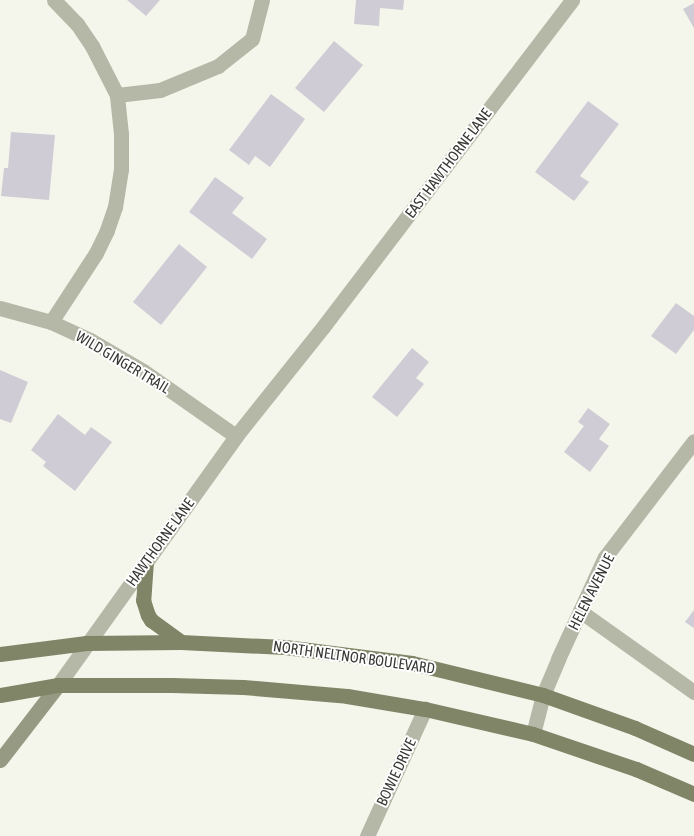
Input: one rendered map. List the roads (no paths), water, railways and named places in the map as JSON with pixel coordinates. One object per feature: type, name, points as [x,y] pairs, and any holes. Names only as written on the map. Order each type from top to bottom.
[{"type":"main road","points":[[146,562],[143,600],[150,620],[181,642]]},
{"type":"main road","name":"NORTH NELTNOR BOULEVARD","points":[[0,654],[86,643],[181,642],[318,650],[412,663],[544,695],[636,728],[694,754]]},
{"type":"main road","points":[[0,695],[58,686],[243,686],[337,694],[425,709],[533,734],[636,769],[694,794]]},
{"type":"street","points":[[51,322],[96,254],[114,207],[121,170],[121,134],[116,95],[92,46],[77,24],[54,0]]},
{"type":"street","points":[[116,95],[160,90],[218,66],[252,39],[262,0]]},
{"type":"street","name":"EAST HAWTHORNE LANE","points":[[323,327],[572,0]]},
{"type":"street","name":"WILD GINGER TRAIL","points":[[0,308],[51,322],[90,340],[143,371],[236,436]]},
{"type":"street","name":"HAWTHORNE LANE","points":[[0,760],[58,686],[86,643],[236,436],[323,327]]},
{"type":"street","name":"HELEN AVENUE","points":[[533,734],[544,695],[605,557],[694,440]]},
{"type":"street","points":[[580,611],[694,692]]},
{"type":"street","name":"BOWIE DRIVE","points":[[367,836],[425,709]]}]
